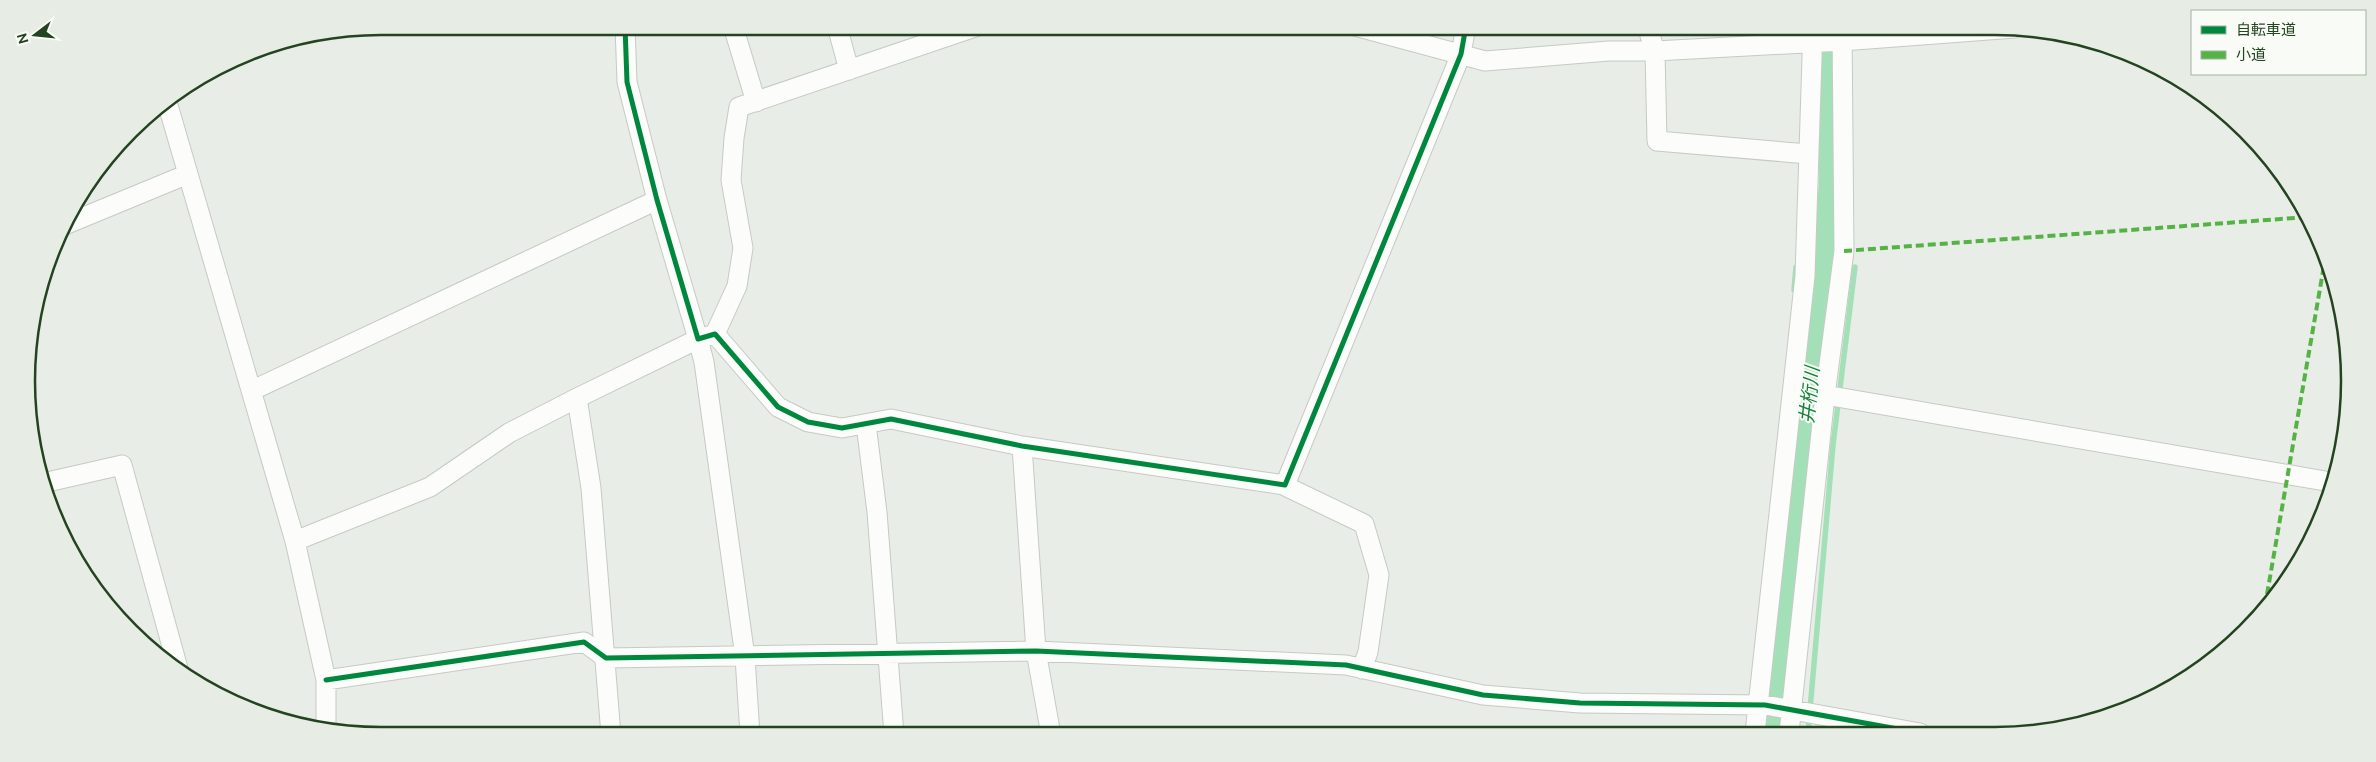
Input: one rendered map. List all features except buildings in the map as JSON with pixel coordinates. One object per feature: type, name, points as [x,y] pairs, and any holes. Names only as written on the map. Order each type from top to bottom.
[{"type":"street","points":[[625,35],[627,82],[657,200],[707,337],[778,407],[808,422],[842,428],[891,420],[1022,446],[1286,485],[1461,54],[1464,35]]},
{"type":"street","points":[[736,35],[756,102]]},
{"type":"street","points":[[839,35],[848,70]]},
{"type":"street","points":[[750,727],[746,657],[704,362],[707,337],[737,286],[743,248],[731,180],[734,138],[739,107],[951,35]]},
{"type":"street","points":[[1389,35],[1485,61],[1610,51],[1655,51],[1803,35]]},
{"type":"street","points":[[1650,35],[1655,51],[1657,141],[1808,154]]},
{"type":"street","points":[[1756,727],[1762,705],[1804,276],[1812,35]]},
{"type":"street","points":[[1790,727],[1825,394],[1844,250],[1842,35]]},
{"type":"street","points":[[169,107],[253,390],[295,541],[326,680],[326,722]]},
{"type":"street","points":[[75,221],[188,174]]},
{"type":"street","points":[[253,390],[657,200]]},
{"type":"street","points":[[295,541],[430,486],[509,433],[577,398],[707,337]]},
{"type":"street","points":[[1825,394],[2326,481]]},
{"type":"street","points":[[577,398],[591,488],[610,727]]},
{"type":"street","points":[[866,424],[877,512],[893,727]]},
{"type":"street","points":[[1022,446],[1036,651],[1050,727]]},
{"type":"street","points":[[50,481],[122,465],[176,660]]},
{"type":"street","points":[[1280,484],[1364,524],[1378,575],[1368,652],[1362,668]]},
{"type":"street","points":[[326,680],[584,642],[606,658],[1036,651],[1346,665],[1483,695],[1580,703],[1762,705],[1885,727]]},
{"type":"water","name":"井桁川","points":[[1821,35],[1836,35],[1839,252],[1785,727],[1766,727],[1798,390],[1812,303],[1819,177],[1818,90]]},
{"type":"waterway","points":[[1794,290],[1796,267]]},
{"type":"waterway","points":[[1809,727],[1833,445],[1855,267]]},
{"type":"marked path","points":[[1844,251],[2300,218]]},
{"type":"marked path","points":[[2267,596],[2323,270]]},
{"type":"cycle path","points":[[625,35],[627,82],[657,200],[698,339],[715,334],[778,407],[808,422],[842,428],[891,419],[1022,446],[1285,485],[1461,54],[1464,35]]},
{"type":"cycle path","points":[[326,680],[584,642],[606,658],[1036,651],[1346,665],[1483,695],[1580,703],[1765,705],[1887,727]]}]
